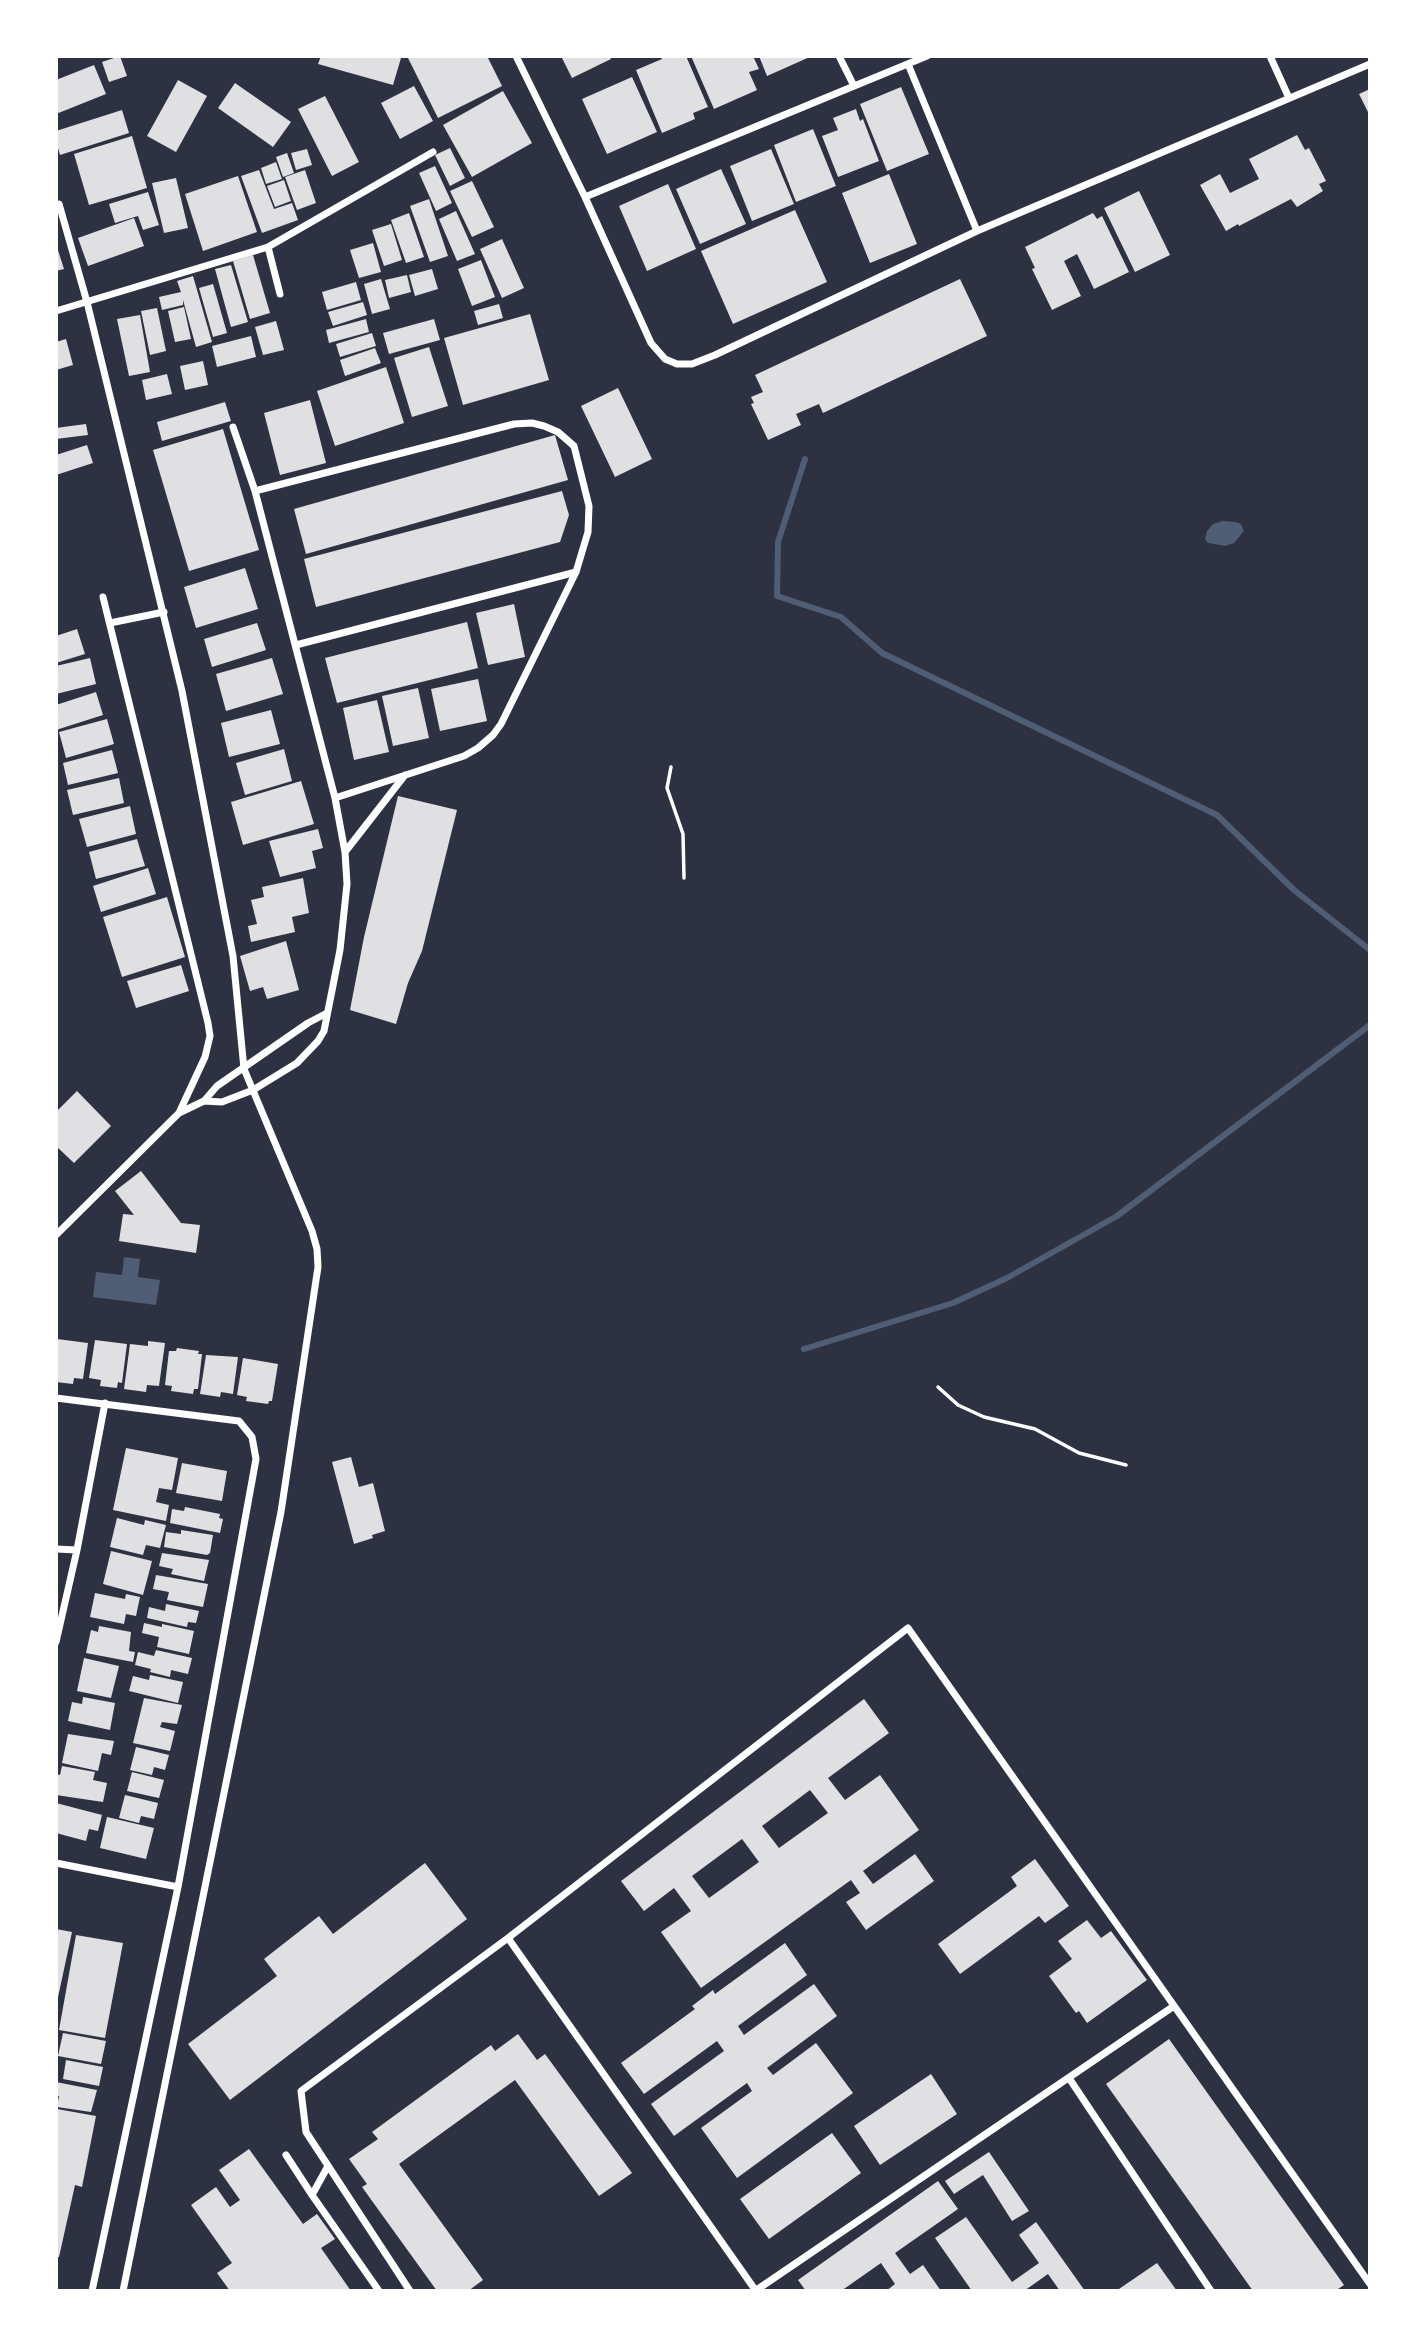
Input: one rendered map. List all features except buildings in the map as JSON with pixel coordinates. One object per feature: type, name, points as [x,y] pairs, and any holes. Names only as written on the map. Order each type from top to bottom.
[{"type":"street","points":[[516,56],[651,342],[665,359],[677,364],[692,364],[715,355],[977,231],[1370,64]]},
{"type":"street","points":[[839,56],[854,86]]},
{"type":"street","points":[[584,197],[927,56]]},
{"type":"street","points":[[1270,56],[1289,98]]},
{"type":"street","points":[[908,64],[977,231]]},
{"type":"street","points":[[56,311],[268,247],[433,152]]},
{"type":"street","points":[[59,204],[87,302],[182,691],[233,956],[244,1069],[312,1231],[318,1267],[281,1512],[122,2291]]},
{"type":"street","points":[[268,247],[280,294]]},
{"type":"street","points":[[255,491],[514,424],[532,423],[558,432],[574,446],[589,506],[587,532],[576,572],[493,735],[464,756],[335,798]]},
{"type":"street","points":[[204,1101],[222,1102],[253,1090],[297,1063],[310,1051],[324,1031],[340,950],[347,884],[345,852],[335,798],[255,491],[233,427]]},
{"type":"street","points":[[296,645],[576,572]]},
{"type":"street","points":[[103,597],[208,1023],[209,1036],[205,1057],[179,1113]]},
{"type":"street","points":[[110,623],[164,612]]},
{"type":"street","points":[[345,852],[405,775]]},
{"type":"street","points":[[56,1235],[179,1113],[204,1101],[217,1086],[308,1023],[327,1013]]},
{"type":"street","points":[[56,1398],[239,1421],[252,1437],[256,1459],[178,1887],[92,2291]]},
{"type":"street","points":[[56,1642],[105,1404]]},
{"type":"street","points":[[56,1549],[77,1550]]},
{"type":"street","points":[[410,2291],[306,2132],[301,2091],[508,1938],[908,1628],[1370,2284]]},
{"type":"street","points":[[56,1863],[178,1887]]},
{"type":"street","points":[[508,1938],[755,2291],[1174,2006]]},
{"type":"street","points":[[1069,2078],[1210,2291]]},
{"type":"street","points":[[286,2155],[379,2291]]},
{"type":"street","points":[[312,2195],[328,2166]]},
{"type":"path","points":[[671,767],[667,788],[684,834],[684,878]]},
{"type":"path","points":[[938,1387],[958,1405],[984,1417],[1035,1429],[1079,1453],[1126,1465]]},
{"type":"water","points":[[1223,521],[1241,524],[1244,531],[1234,543],[1225,546],[1208,543],[1205,539],[1207,531],[1213,524]]},
{"type":"water","points":[[124,1257],[140,1259],[138,1277],[160,1280],[156,1305],[93,1297],[96,1272],[122,1275]]},
{"type":"waterway","points":[[805,459],[778,542],[777,596],[841,617],[882,653],[1217,815],[1294,890],[1370,950]]},
{"type":"waterway","points":[[804,1349],[953,1303],[1007,1278],[1117,1216],[1370,1025]]}]
